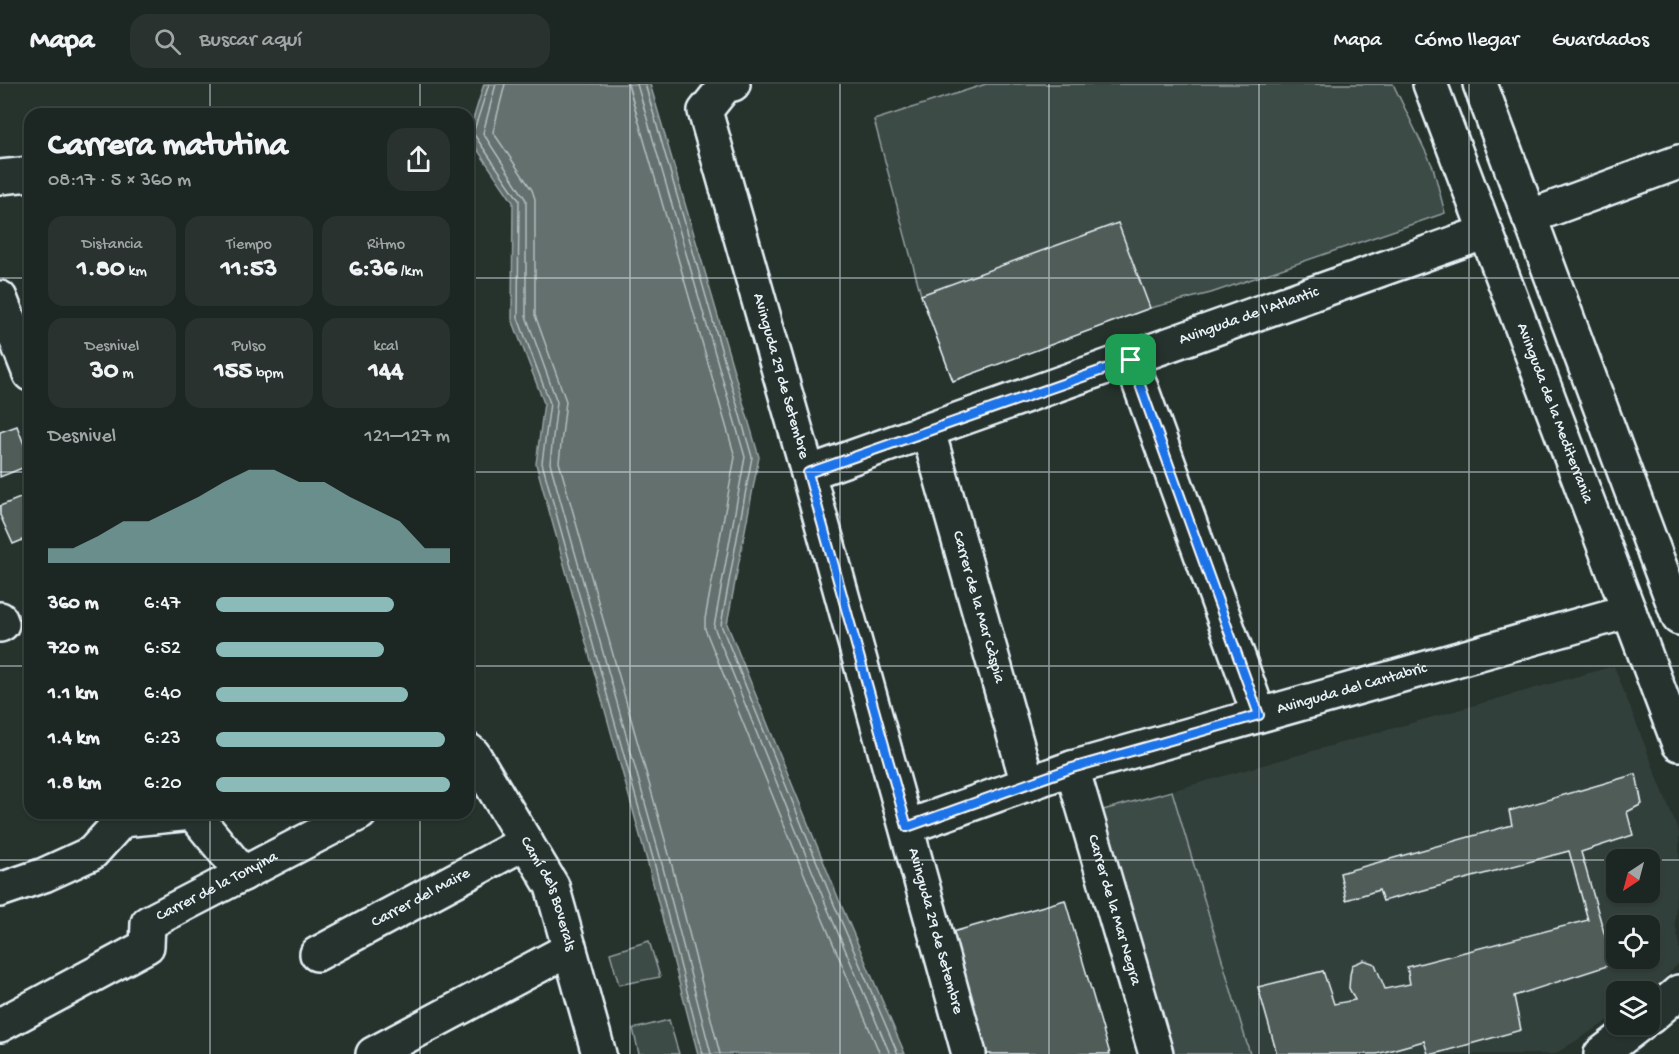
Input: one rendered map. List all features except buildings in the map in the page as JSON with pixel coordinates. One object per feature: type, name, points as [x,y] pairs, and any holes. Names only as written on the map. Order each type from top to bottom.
[{"type":"street","name":"Avinguda de la Mediterrania","points":[[1430,84],[1679,744]]},
{"type":"street","points":[[1480,84],[1676,603]]},
{"type":"street","name":"Avinguda 29 de Setembre","points":[[729,85],[705,111],[969,1054]]},
{"type":"street","points":[[1529,217],[1679,162]]},
{"type":"street","points":[[0,177],[24,175]]},
{"type":"street","name":"Avinguda de l'Atlantic","points":[[808,473],[1486,232]]},
{"type":"street","points":[[0,298],[24,359]]},
{"type":"street","points":[[1131,360],[1259,715]]},
{"type":"street","name":"Carrer de la Mar Càspia","points":[[928,431],[1028,784]]},
{"type":"street","name":"Avinguda del Cantabric","points":[[907,827],[1072,768],[1629,611]]},
{"type":"street","points":[[0,619],[2,624],[0,625]]},
{"type":"street","name":"Camí dels Boverals","points":[[474,760],[552,886],[599,1054]]},
{"type":"street","name":"Carrer de la Mar Negra","points":[[1072,768],[1156,1054]]},
{"type":"street","points":[[0,890],[44,875],[92,853],[122,820],[132,819]]},
{"type":"street","points":[[197,819],[243,874]]},
{"type":"street","name":"Carrer de la Tonyina","points":[[0,1025],[147,946],[148,923],[348,819]]},
{"type":"street","name":"Carrer del Maire","points":[[317,954],[526,842]]},
{"type":"street","points":[[373,1054],[570,949]]},
{"type":"street","points":[[1660,1009],[1679,993]]},
{"type":"street","points":[[1602,1054],[1626,1035]]},
{"type":"shaded area","points":[[986,84],[1393,84],[1433,167],[1445,213],[1211,293],[1150,308],[953,381],[921,295],[874,120]]},
{"type":"shaded area","points":[[1614,666],[1679,833],[1679,883],[1676,892],[1675,924],[1679,940],[1679,963],[1660,983],[1606,981],[1606,1022],[1555,1054],[1172,1054],[1103,810]]},
{"type":"shaded area","points":[[1172,791],[1250,1054],[1172,1054],[1103,810]]},
{"type":"shaded area","points":[[649,941],[660,977],[619,985],[610,953]]},
{"type":"shaded area","points":[[669,1020],[679,1054],[639,1054],[633,1029]]},
{"type":"water","points":[[484,84],[650,84],[759,457],[727,624],[839,900],[905,1054],[698,1054],[648,864],[536,464],[544,403],[512,319],[513,202],[474,145],[474,116]]},
{"type":"route","points":[[1131,360],[1259,715],[1072,768],[907,827],[808,473],[1131,360]]}]
